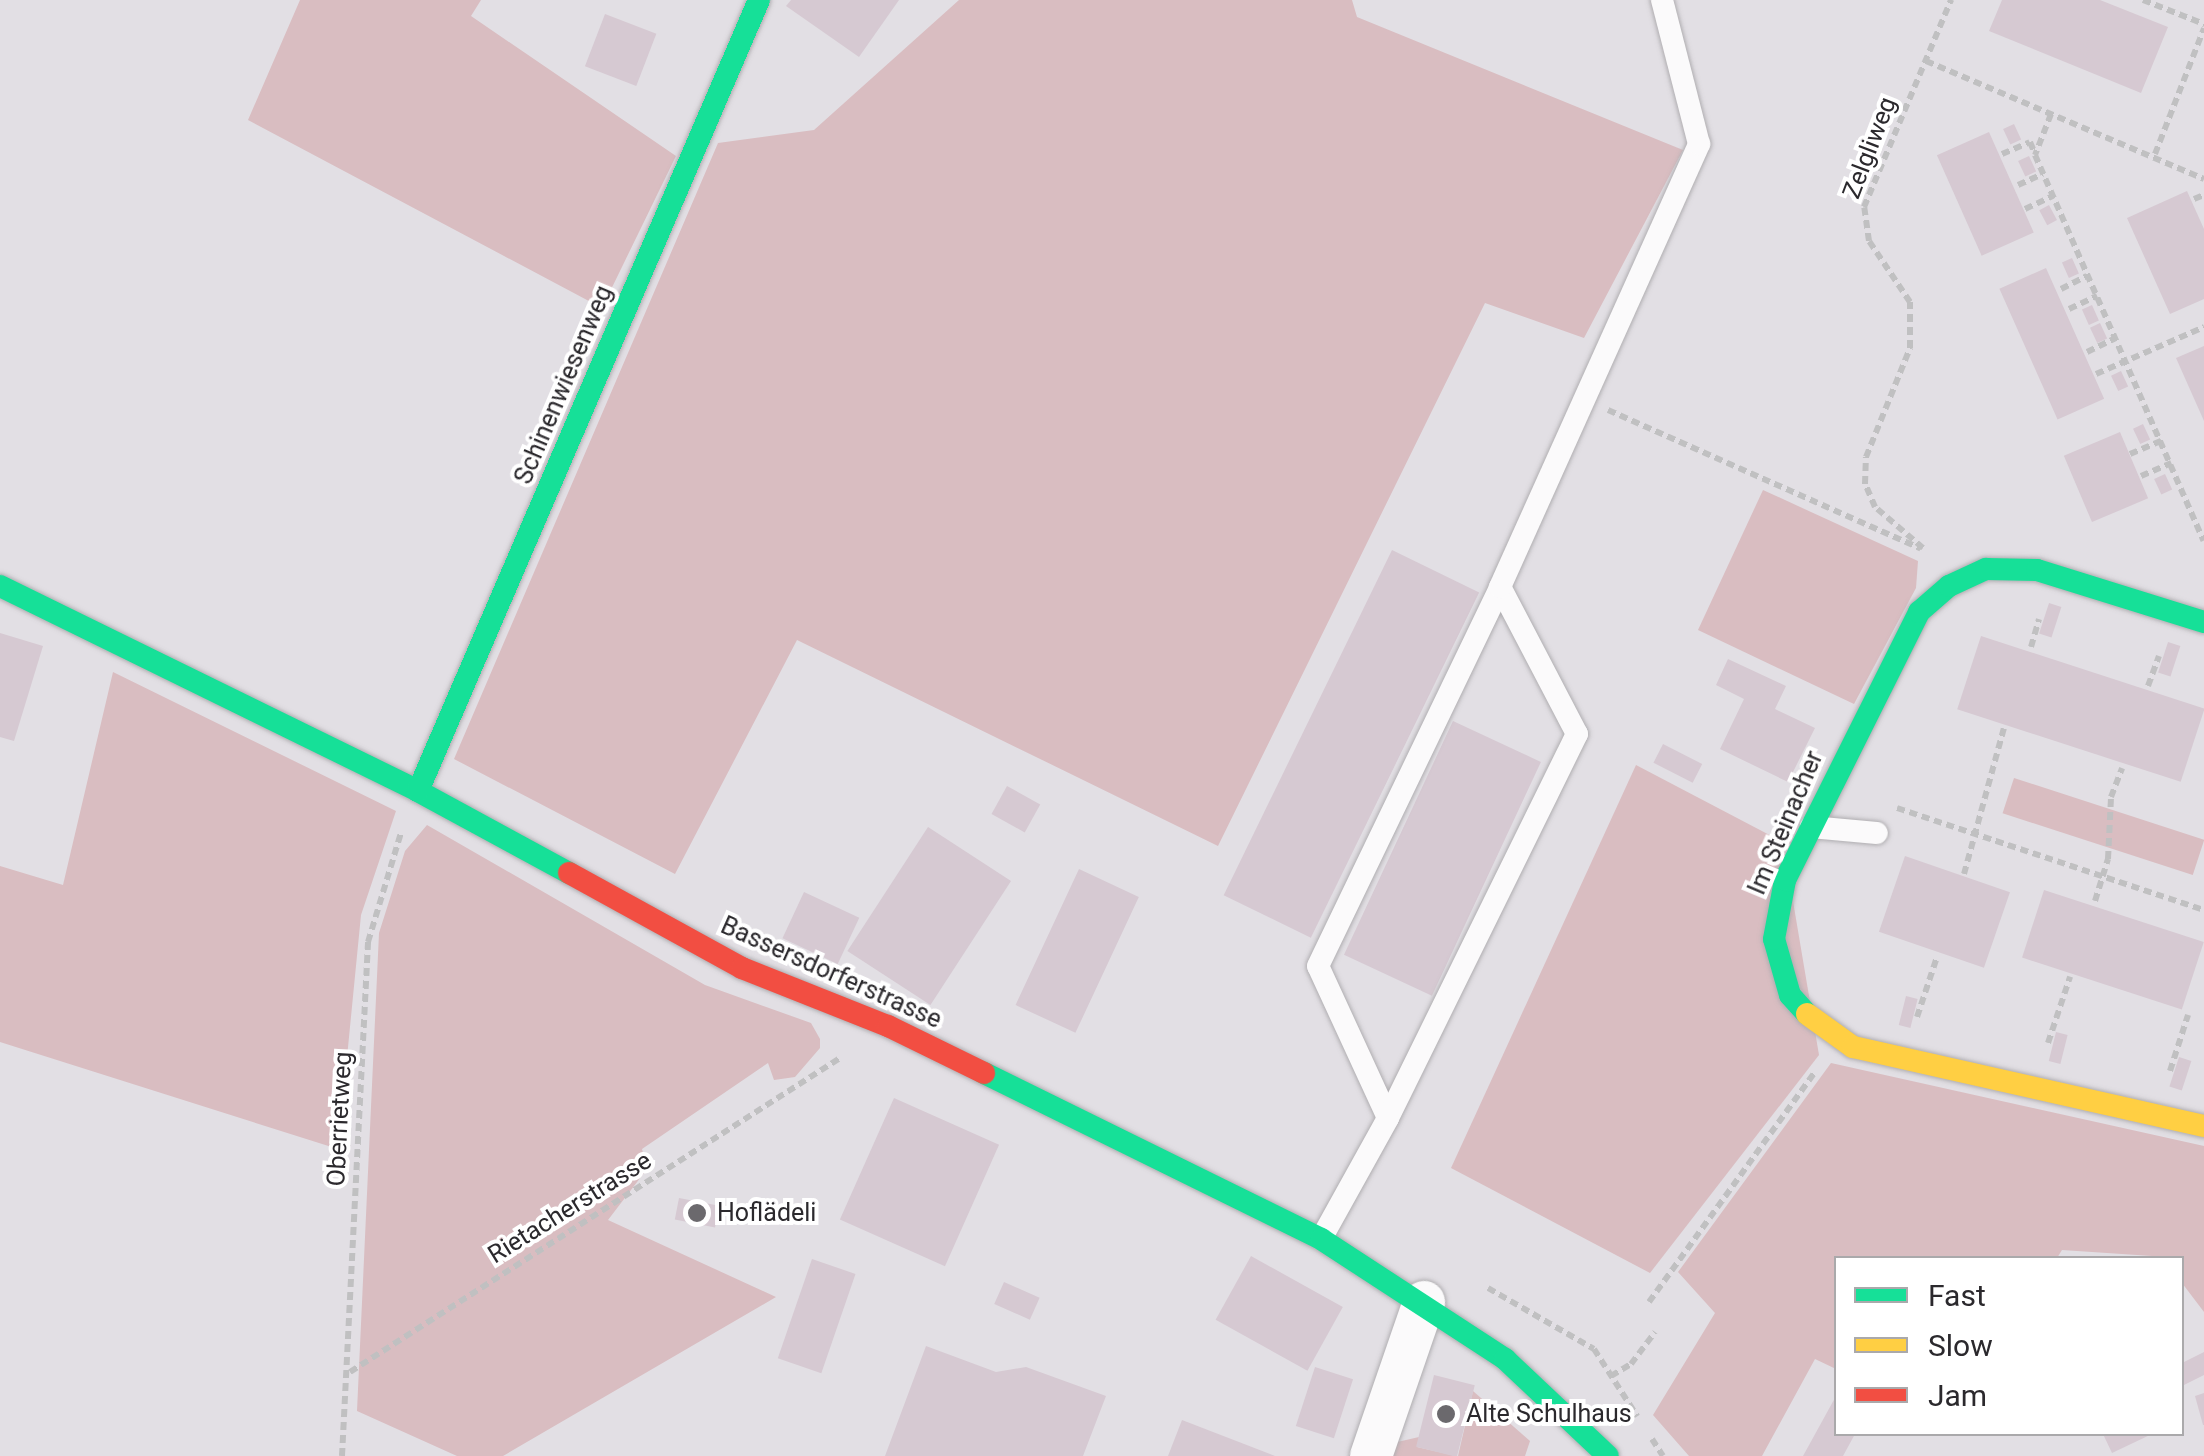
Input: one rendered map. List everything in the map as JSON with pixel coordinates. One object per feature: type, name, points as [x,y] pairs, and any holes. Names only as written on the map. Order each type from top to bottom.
[{"type":"street","name":"Schinenwiesenweg","points":[[418,791],[759,0]]},
{"type":"street","name":"Im Steinacher","points":[[1838,1040],[1790,994],[1774,940],[1782,890],[1908,627],[1932,598],[1968,575],[2004,567],[2037,570],[2204,622]]},
{"type":"street","name":"Bassersdorferstrasse","points":[[0,586],[418,791],[742,968],[888,1026],[1321,1238],[1506,1359],[1608,1456]]},
{"type":"street","points":[[1838,1040],[2204,1126]]},
{"type":"street","points":[[1371,1456],[1424,1302]]},
{"type":"lane","points":[[1388,1118],[1318,966],[1500,586],[1699,144],[1662,0]]},
{"type":"lane","points":[[1321,1238],[1388,1118],[1577,734],[1500,586]]},
{"type":"lane","points":[[1810,827],[1877,833]]},
{"type":"path","name":"Zelgliweg","points":[[1897,524],[1875,506],[1864,484],[1866,457],[1910,348],[1910,302],[1869,240],[1864,207],[1951,0]]},
{"type":"path","points":[[2143,0],[2204,26],[2155,154]]},
{"type":"path","points":[[1926,61],[2155,154],[2204,179]]},
{"type":"path","points":[[2035,155],[2051,114]]},
{"type":"path","points":[[2002,154],[2030,142],[2204,541]]},
{"type":"path","points":[[2018,184],[2043,174]]},
{"type":"path","points":[[2194,199],[2204,195]]},
{"type":"path","points":[[2024,209],[2053,196]]},
{"type":"path","points":[[2060,288],[2088,276]]},
{"type":"path","points":[[2069,310],[2097,296]]},
{"type":"path","points":[[2096,374],[2204,327]]},
{"type":"path","points":[[2087,352],[2116,338]]},
{"type":"path","points":[[1584,399],[1902,546],[1924,549]]},
{"type":"path","points":[[2130,454],[2161,441]]},
{"type":"path","points":[[2141,476],[2170,463]]},
{"type":"path","points":[[1964,874],[2004,728]]},
{"type":"path","points":[[2094,901],[2122,768]]},
{"type":"path","name":"Oberrietweg","points":[[342,1456],[368,942],[388,865],[418,791]]},
{"type":"path","points":[[1887,805],[2204,910]]},
{"type":"path","points":[[1914,1025],[1937,957]]},
{"type":"path","points":[[2044,1057],[2070,976]]},
{"type":"path","points":[[2167,1080],[2188,1016]]},
{"type":"path","points":[[1649,1302],[1838,1040]]},
{"type":"path","name":"Rietacherstrasse","points":[[348,1372],[812,1077]]},
{"type":"path","points":[[1611,1376],[1632,1364],[1655,1332]]},
{"type":"path","points":[[1572,1333],[1594,1349],[1663,1456]]},
{"type":"shaded area","points":[[300,0],[481,0],[471,16],[676,156],[602,308],[248,120]]},
{"type":"shaded area","points":[[959,0],[1352,0],[1357,17],[1683,150],[1584,338],[1485,303],[1218,846],[797,640],[675,874],[454,759],[718,143],[814,130]]},
{"type":"shaded area","points":[[1763,490],[1918,561],[1916,588],[1854,704],[1698,630]]},
{"type":"shaded area","points":[[113,672],[396,811],[361,915],[338,1149],[0,1042],[0,866],[63,885]]},
{"type":"shaded area","points":[[1636,765],[1783,842],[1819,1055],[1650,1273],[1451,1168]]},
{"type":"shaded area","points":[[2014,778],[2204,840],[2193,875],[2003,813]]},
{"type":"shaded area","points":[[427,825],[705,985],[811,1023],[820,1039],[820,1048],[795,1077],[774,1080],[768,1063],[642,1149],[647,1169],[608,1220],[776,1297],[503,1456],[457,1456],[357,1411],[379,933],[405,851]]},
{"type":"shaded area","points":[[1831,1063],[2204,1146],[2204,1312],[2184,1286],[2184,1256],[2062,1250],[2058,1256],[1834,1256],[1834,1368],[1815,1359],[1762,1456],[1689,1456],[1653,1415],[1715,1313],[1678,1272]]},
{"type":"shaded area","points":[[1473,1391],[1530,1441],[1525,1456],[1458,1456]]},
{"type":"shaded area","points":[[1419,1437],[1417,1447],[1456,1456],[1388,1456],[1393,1443]]},
{"type":"building","points":[[791,0],[899,0],[859,57],[786,6]]},
{"type":"building","points":[[2002,0],[2100,0],[2168,27],[2141,93],[1989,31]]},
{"type":"building","points":[[605,14],[656,34],[636,86],[585,66]]},
{"type":"building","points":[[2014,124],[2021,139],[2010,144],[2003,129]]},
{"type":"building","points":[[1989,132],[2034,232],[1982,256],[1937,155]]},
{"type":"building","points":[[2029,156],[2036,171],[2025,176],[2018,161]]},
{"type":"building","points":[[2187,191],[2204,229],[2204,299],[2170,314],[2127,218]]},
{"type":"building","points":[[2049,205],[2057,220],[2047,225],[2039,210]]},
{"type":"building","points":[[2072,258],[2079,274],[2069,278],[2062,262]]},
{"type":"building","points":[[2046,268],[2104,399],[2058,419],[1999,289]]},
{"type":"building","points":[[2092,305],[2099,321],[2089,325],[2082,309]]},
{"type":"building","points":[[2100,323],[2107,338],[2097,343],[2090,328]]},
{"type":"building","points":[[2204,346],[2204,421],[2176,358]]},
{"type":"building","points":[[2121,371],[2128,386],[2118,391],[2111,376]]},
{"type":"building","points":[[2143,424],[2150,439],[2140,444],[2133,429]]},
{"type":"building","points":[[2120,432],[2148,498],[2092,522],[2064,456]]},
{"type":"building","points":[[2165,474],[2172,489],[2161,494],[2154,479]]},
{"type":"building","points":[[1392,550],[1479,593],[1311,938],[1224,895]]},
{"type":"building","points":[[2049,603],[2061,607],[2051,637],[2039,633]]},
{"type":"building","points":[[0,633],[43,646],[14,741],[0,737]]},
{"type":"building","points":[[1981,636],[2204,708],[2181,782],[1957,709]]},
{"type":"building","points":[[2168,642],[2180,646],[2170,676],[2158,672]]},
{"type":"building","points":[[1728,659],[1786,686],[1775,709],[1815,728],[1788,782],[1720,749],[1744,699],[1716,685]]},
{"type":"building","points":[[1453,721],[1541,762],[1432,996],[1344,955]]},
{"type":"building","points":[[1663,744],[1702,764],[1693,783],[1653,763]]},
{"type":"building","points":[[1007,786],[1040,804],[1025,832],[991,814]]},
{"type":"building","points":[[928,827],[1011,881],[930,1005],[847,951]]},
{"type":"building","points":[[1905,856],[2010,892],[1984,968],[1879,932]]},
{"type":"building","points":[[1079,869],[1139,897],[1075,1033],[1016,1005]]},
{"type":"building","points":[[2044,890],[2204,942],[2182,1009],[2022,958]]},
{"type":"building","points":[[804,892],[859,918],[838,964],[782,938]]},
{"type":"building","points":[[1906,996],[1918,999],[1910,1028],[1899,1025]]},
{"type":"building","points":[[2056,1032],[2068,1035],[2060,1064],[2049,1061]]},
{"type":"building","points":[[2179,1057],[2191,1061],[2182,1090],[2169,1086]]},
{"type":"building","points":[[894,1098],[999,1145],[945,1266],[840,1220]]},
{"type":"building","name":"Hoflädeli","points":[[679,1198],[719,1206],[715,1227],[675,1220]]},
{"type":"building","points":[[1251,1256],[1343,1307],[1307,1371],[1216,1320]]},
{"type":"building","points":[[812,1259],[855,1274],[821,1373],[778,1358]]},
{"type":"building","points":[[1004,1282],[1040,1298],[1030,1320],[994,1304]]},
{"type":"building","points":[[926,1346],[996,1372],[1026,1367],[1106,1396],[1083,1456],[885,1456]]},
{"type":"building","points":[[2204,1352],[2204,1375],[2184,1385],[2184,1362]]},
{"type":"building","points":[[1315,1367],[1353,1379],[1334,1438],[1296,1426]]},
{"type":"building","name":"Alte Schulhaus","points":[[1434,1375],[1475,1385],[1457,1456],[1416,1447]]},
{"type":"building","points":[[2204,1393],[2204,1425],[2203,1425],[2195,1396]]},
{"type":"building","points":[[1834,1400],[1834,1436],[1854,1436],[1843,1456],[1803,1456]]},
{"type":"building","points":[[1182,1420],[1275,1456],[1168,1456]]},
{"type":"building","points":[[2104,1436],[2148,1436],[2112,1453]]},
{"type":"traffic: fast","points":[[418,791],[759,0]]},
{"type":"traffic: fast","points":[[1807,1014],[1790,995],[1774,939],[1785,880],[1919,612],[1949,586],[1986,569],[2037,570],[2204,622]]},
{"type":"traffic: fast","points":[[0,586],[418,791],[569,873]]},
{"type":"traffic: fast","points":[[984,1073],[1321,1239],[1505,1359],[1608,1456]]},
{"type":"traffic: slow","points":[[1807,1014],[1853,1047],[2204,1126]]},
{"type":"traffic: jam","points":[[569,873],[742,968],[888,1026],[984,1073]]},
{"type":"place","name":"Hoflädeli","points":[[697,1213]]},
{"type":"place","name":"Alte Schulhaus","points":[[1446,1414]]}]
